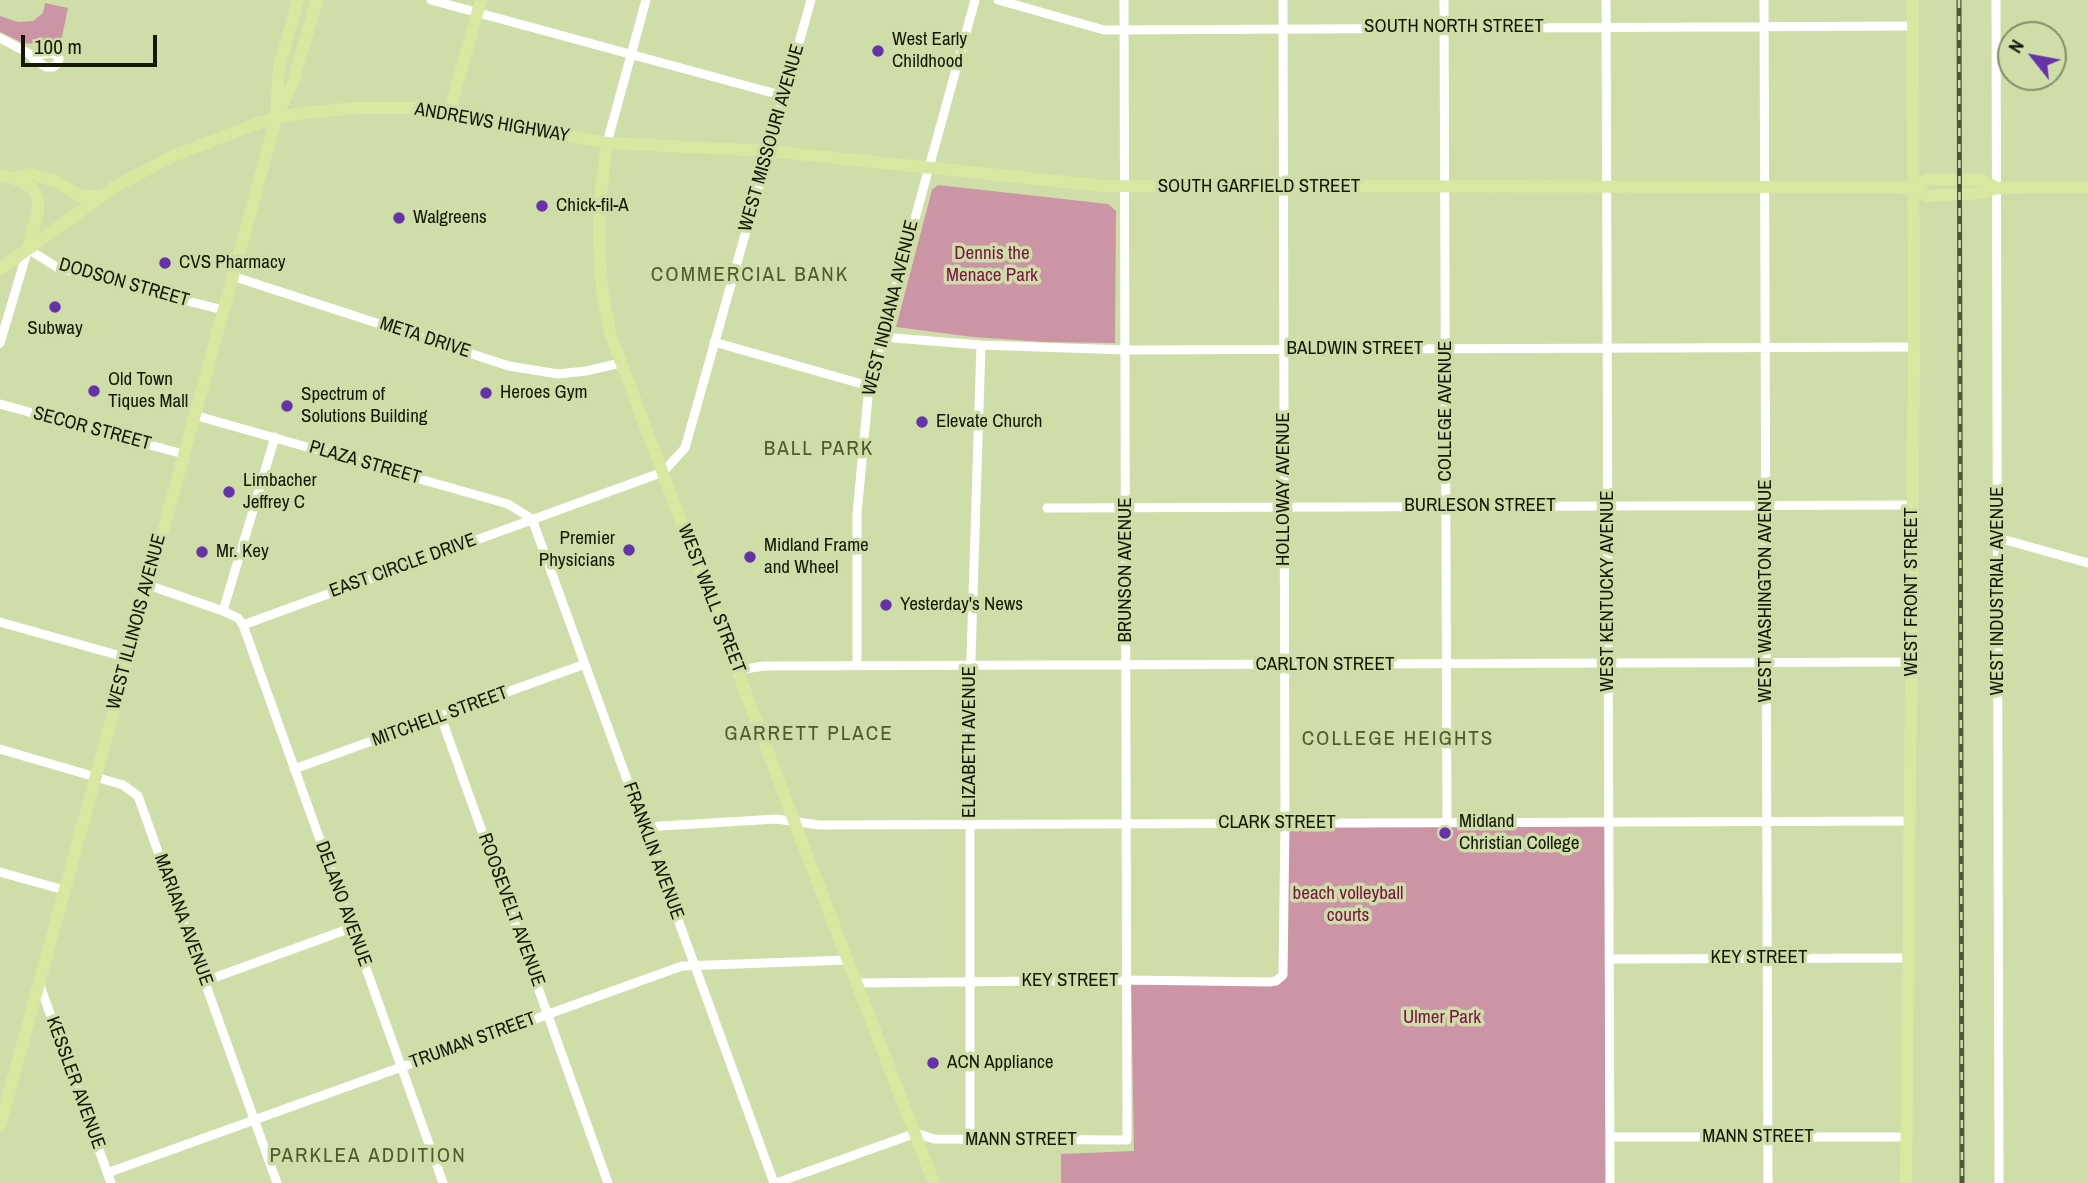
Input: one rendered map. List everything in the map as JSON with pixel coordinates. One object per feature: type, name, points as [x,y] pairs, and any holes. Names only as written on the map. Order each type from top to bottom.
[{"type":"main road","name":"WEST ILLINOIS AVENUE","points":[[276,119],[279,68],[298,0]]},
{"type":"main road","name":"WEST ILLINOIS AVENUE","points":[[0,1126],[276,119],[293,82],[317,0]]},
{"type":"main road","name":"WEST FRONT STREET","points":[[1906,1183],[1914,347],[1913,0]]},
{"type":"main road","points":[[449,113],[479,6]]},
{"type":"main road","name":"ANDREWS HIGHWAY","points":[[0,269],[101,196],[136,175],[192,147],[239,129],[276,119],[355,108],[407,108],[449,113],[607,143]]},
{"type":"main road","name":"SOUTH GARFIELD STREET","points":[[607,143],[768,151],[1125,187],[1914,188],[1928,196],[1981,193],[1997,188],[2088,187]]},
{"type":"main road","name":"WEST WALL STREET","points":[[607,143],[599,225],[601,289],[610,333],[934,1183]]},
{"type":"main road","points":[[7,176],[32,174],[55,181],[80,196],[101,196]]},
{"type":"main road","points":[[7,176],[32,188],[38,198],[38,211],[28,249]]},
{"type":"street","points":[[430,0],[479,6],[631,54],[784,96]]},
{"type":"street","name":"WEST WALL STREET","points":[[607,143],[646,0]]},
{"type":"street","name":"WEST MISSOURI AVENUE","points":[[663,472],[685,448],[811,0]]},
{"type":"street","name":"WEST INDIANA AVENUE","points":[[857,666],[857,514],[869,386],[975,0]]},
{"type":"street","name":"SOUTH NORTH STREET","points":[[998,0],[1104,30],[1913,26]]},
{"type":"street","name":"BRUNSON AVENUE","points":[[1124,0],[1127,1140]]},
{"type":"street","name":"HOLLOWAY AVENUE","points":[[1281,977],[1285,964],[1283,0]]},
{"type":"street","name":"COLLEGE AVENUE","points":[[1444,0],[1447,822]]},
{"type":"street","name":"WEST KENTUCKY AVENUE","points":[[1606,0],[1610,1183]]},
{"type":"street","name":"WEST WASHINGTON AVENUE","points":[[1764,0],[1768,1183]]},
{"type":"street","name":"WEST INDUSTRIAL AVENUE","points":[[1996,0],[1999,1183]]},
{"type":"street","points":[[0,38],[31,55]]},
{"type":"street","points":[[0,343],[28,249]]},
{"type":"street","name":"DODSON STREET","points":[[28,249],[58,268],[223,310]]},
{"type":"street","name":"META DRIVE","points":[[232,276],[509,366],[558,374],[621,363]]},
{"type":"street","name":"BALDWIN STREET","points":[[882,337],[981,345],[1125,349],[1914,347]]},
{"type":"street","points":[[715,342],[869,386]]},
{"type":"street","name":"ELIZABETH AVENUE","points":[[970,1140],[970,666],[981,345]]},
{"type":"street","name":"SECOR STREET","points":[[0,404],[183,454]]},
{"type":"street","name":"PLAZA STREET","points":[[194,415],[508,503],[531,519]]},
{"type":"street","points":[[223,611],[275,437]]},
{"type":"street","name":"EAST CIRCLE DRIVE","points":[[243,625],[663,472]]},
{"type":"street","name":"BURLESON STREET","points":[[1047,508],[1912,505]]},
{"type":"street","name":"FRANKLIN AVENUE","points":[[531,519],[775,1183]]},
{"type":"street","points":[[1998,538],[2088,563]]},
{"type":"street","points":[[148,585],[223,611],[238,618],[243,625]]},
{"type":"street","points":[[0,622],[128,658]]},
{"type":"street","name":"DELANO AVENUE","points":[[243,625],[443,1183]]},
{"type":"street","name":"CARLTON STREET","points":[[738,670],[764,666],[1912,663]]},
{"type":"street","name":"MITCHELL STREET","points":[[295,769],[585,664]]},
{"type":"street","name":"ROOSEVELT AVENUE","points":[[441,717],[608,1183]]},
{"type":"street","name":"MARIANA AVENUE","points":[[0,750],[127,787],[135,792],[277,1183]]},
{"type":"street","name":"CLARK STREET","points":[[644,827],[777,819],[819,825],[1910,821]]},
{"type":"street","points":[[0,872],[64,890]]},
{"type":"street","points":[[205,981],[351,928]]},
{"type":"street","name":"KEY STREET","points":[[1609,959],[1909,958]]},
{"type":"street","name":"TRUMAN STREET","points":[[107,1173],[682,966],[848,960]]},
{"type":"street","name":"KEY STREET","points":[[858,983],[1128,980],[1269,982],[1281,977]]},
{"type":"street","name":"KESSLER AVENUE","points":[[39,983],[111,1183]]},
{"type":"street","points":[[775,1183],[916,1133]]},
{"type":"street","name":"MANN STREET","points":[[916,1133],[934,1139],[1127,1140]]},
{"type":"street","name":"MANN STREET","points":[[1610,1137],[1907,1137]]},
{"type":"green space","points":[[45,3],[68,8],[60,46],[23,43],[0,32],[0,16],[18,22],[33,21],[43,13]]},
{"type":"green space","name":"Dennis the Menace Park","points":[[938,185],[1108,204],[1116,211],[1115,343],[973,337],[896,327],[932,190]]},
{"type":"green space","name":"Ulmer Park","points":[[1606,824],[1606,1183],[1061,1183],[1061,1154],[1134,1151],[1131,983],[1281,980],[1287,825]]},
{"type":"railway","points":[[1959,0],[1962,1183]]},
{"type":"place","name":"West Early Childhood","points":[[878,51]]},
{"type":"place","name":"Chick-fil-A","points":[[542,206]]},
{"type":"place","name":"Walgreens","points":[[399,218]]},
{"type":"place","name":"CVS Pharmacy","points":[[165,263]]},
{"type":"place","name":"Subway","points":[[55,307]]},
{"type":"place","name":"Old Town Tiques Mall","points":[[94,391]]},
{"type":"place","name":"Heroes Gym","points":[[486,393]]},
{"type":"place","name":"Spectrum of Solutions Building","points":[[287,406]]},
{"type":"place","name":"Elevate Church","points":[[922,422]]},
{"type":"place","name":"Limbacher Jeffrey C","points":[[229,492]]},
{"type":"place","name":"Premier Physicians","points":[[629,550]]},
{"type":"place","name":"Mr. Key","points":[[202,552]]},
{"type":"place","name":"Midland Frame and Wheel","points":[[750,557]]},
{"type":"place","name":"Yesterday's News","points":[[886,605]]},
{"type":"place","name":"Midland Christian College","points":[[1445,833]]},
{"type":"place","name":"ACN Appliance","points":[[933,1063]]},
{"type":"district","name":"COMMERCIAL BANK","points":[[750,275]]},
{"type":"district","name":"BALL PARK","points":[[819,449]]},
{"type":"district","name":"GARRETT PLACE","points":[[809,734]]},
{"type":"district","name":"COLLEGE HEIGHTS","points":[[1398,739]]},
{"type":"district","name":"PARKLEA ADDITION","points":[[368,1156]]},
{"type":"park label","name":"beach volleyball courts","points":[[1348,905]]}]
